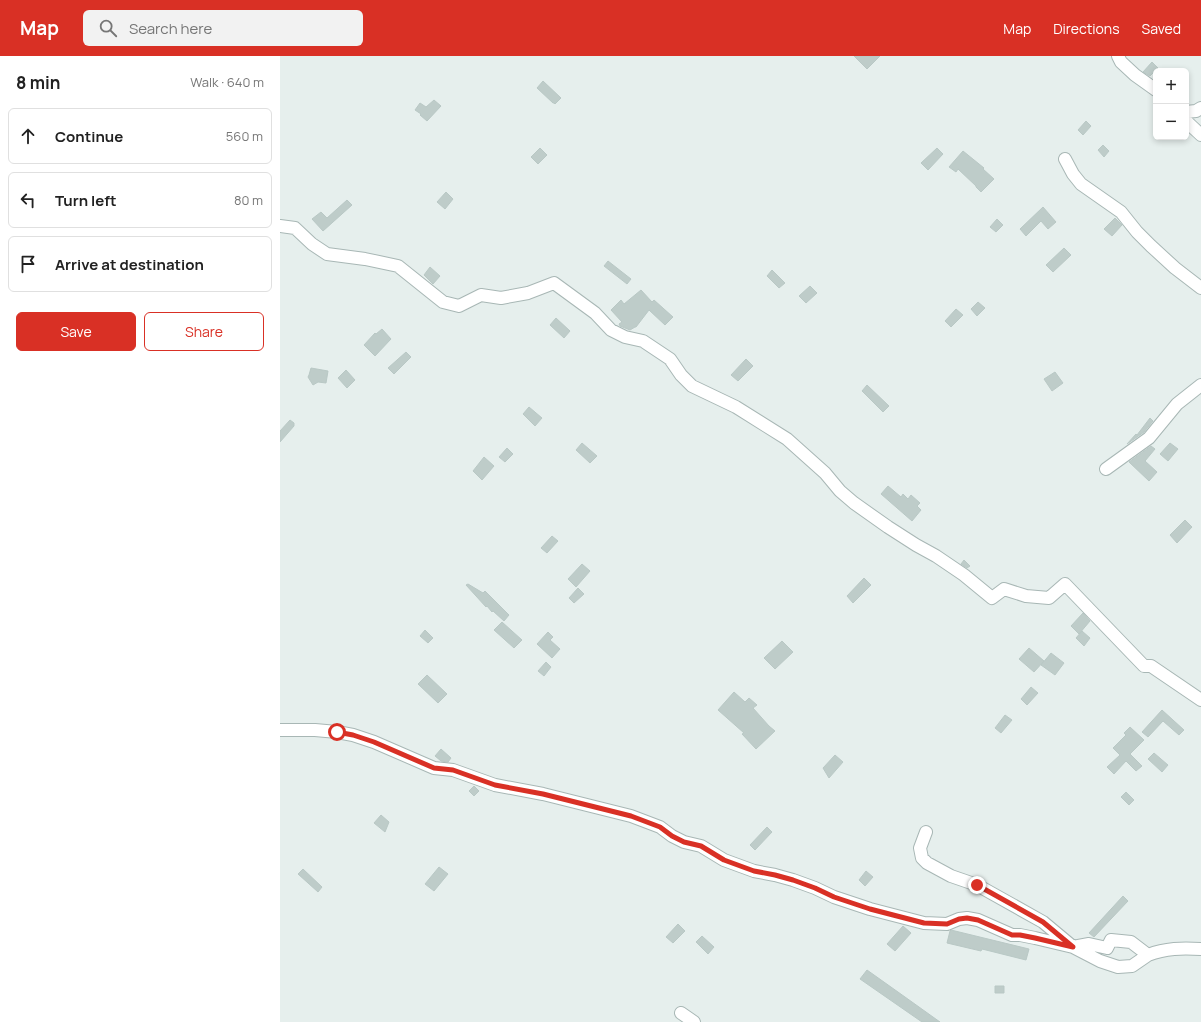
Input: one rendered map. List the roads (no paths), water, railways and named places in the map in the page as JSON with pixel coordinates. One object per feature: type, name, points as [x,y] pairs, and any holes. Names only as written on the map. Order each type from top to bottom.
[{"type":"street","points":[[1118,56],[1120,62],[1134,75],[1153,88]]},
{"type":"street","points":[[1189,112],[1196,111],[1201,108]]},
{"type":"street","points":[[1189,124],[1201,135]]},
{"type":"street","points":[[1065,159],[1073,174],[1081,184],[1121,212],[1137,232],[1174,268],[1201,288]]},
{"type":"street","points":[[280,226],[295,228],[312,244],[328,254],[365,259],[398,266],[443,302],[459,306],[481,295],[501,298],[528,293],[554,282],[595,313],[611,330],[625,337],[643,341],[670,359],[692,386],[736,406],[787,439],[825,473],[840,491],[854,503],[910,542],[936,556],[992,598],[1004,589],[1026,596],[1049,598],[1065,584],[1144,666],[1151,666],[1201,700]]},
{"type":"street","points":[[1106,468],[1149,438],[1177,404],[1201,385]]},
{"type":"street","points":[[280,730],[315,730],[353,735],[374,742],[434,768],[453,770],[495,785],[543,794],[631,816],[660,827],[672,836],[684,842],[701,846],[724,860],[754,871],[793,880],[834,897],[870,909],[924,923],[947,924],[959,919],[967,918],[978,920],[1012,935],[1020,935],[1073,947],[1089,944],[1107,948],[1111,940],[1131,942],[1148,955]]},
{"type":"street","points":[[926,832],[920,848],[922,858],[928,863],[951,876],[977,885],[1043,922],[1073,947],[1100,962],[1118,967],[1132,966],[1155,952],[1177,948],[1201,949]]},
{"type":"street","points":[[681,1013],[694,1022]]}]
